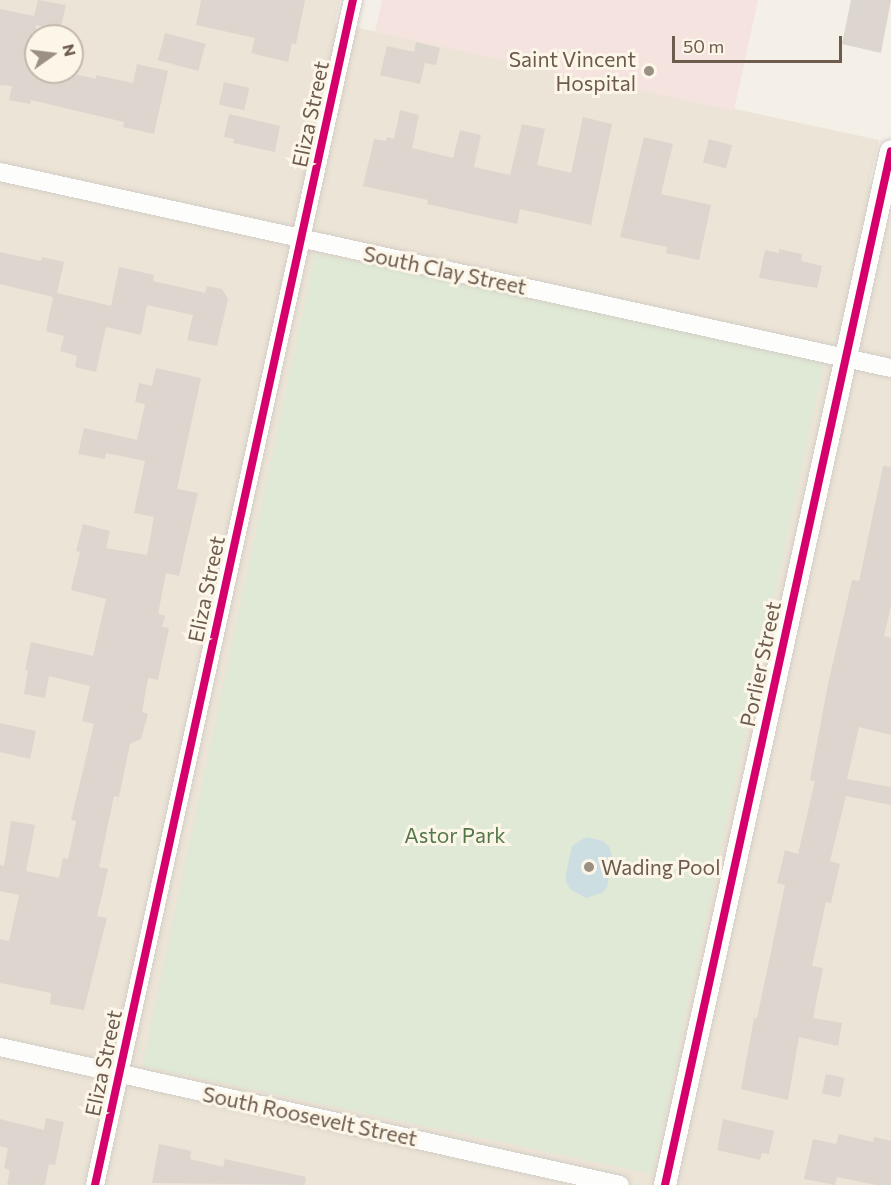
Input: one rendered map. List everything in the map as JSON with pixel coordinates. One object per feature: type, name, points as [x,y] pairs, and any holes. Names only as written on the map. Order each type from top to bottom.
[{"type":"street","name":"Eliza Street","points":[[95,1185],[353,0]]},
{"type":"street","name":"Porlier Street","points":[[665,1185],[891,151]]},
{"type":"street","name":"South Clay Street","points":[[0,172],[891,368]]},
{"type":"street","name":"South Roosevelt Street","points":[[0,1047],[620,1185]]},
{"type":"shaded area","points":[[0,0],[340,0],[335,23],[879,140],[869,183],[891,188],[891,1185],[0,1185]]},
{"type":"shaded area","name":"Saint Vincent Hospital","points":[[382,0],[758,0],[734,111],[375,32]]},
{"type":"shaded area","name":"Wading Pool","points":[[586,837],[603,841],[609,846],[613,859],[607,887],[602,893],[586,898],[570,889],[566,882],[566,873],[572,846]]},
{"type":"green space","name":"Astor Park","points":[[315,253],[825,361],[652,1174],[142,1066]]},
{"type":"building","points":[[38,0],[66,5],[62,24],[24,24],[24,84],[84,84],[84,76],[96,79],[96,75],[133,83],[137,64],[168,71],[154,134],[123,127],[124,122],[31,100],[30,104],[9,100],[12,86],[0,85],[0,9],[34,16]]},
{"type":"building","points":[[201,0],[305,0],[296,44],[292,43],[288,62],[251,53],[255,38],[196,25]]},
{"type":"building","points":[[851,0],[891,0],[881,53],[842,44]]},
{"type":"building","points":[[165,33],[206,44],[198,71],[158,60]]},
{"type":"building","points":[[416,42],[440,48],[436,65],[425,63],[420,84],[380,75],[387,46],[414,52]]},
{"type":"building","points":[[224,82],[249,88],[244,110],[219,104]]},
{"type":"building","points":[[400,110],[419,115],[412,148],[453,158],[460,130],[481,135],[474,167],[510,175],[522,124],[545,129],[537,165],[571,173],[583,117],[612,124],[591,225],[520,209],[517,224],[427,204],[428,200],[363,186],[374,139],[386,141],[387,137],[394,139]]},
{"type":"building","points":[[229,114],[280,126],[275,152],[233,143],[234,139],[224,137]]},
{"type":"building","points":[[644,137],[673,144],[661,194],[711,205],[699,260],[666,253],[667,247],[620,237]]},
{"type":"building","points":[[709,139],[732,145],[726,168],[703,162]]},
{"type":"building","points":[[779,249],[802,254],[801,261],[822,266],[817,288],[759,278],[765,250],[779,253]]},
{"type":"building","points":[[0,252],[41,261],[42,257],[64,262],[57,293],[111,306],[119,267],[154,275],[153,281],[205,293],[207,286],[222,289],[228,299],[217,346],[187,340],[193,315],[147,305],[141,335],[106,327],[96,372],[75,367],[77,356],[60,351],[64,336],[46,331],[53,297],[0,284]]},
{"type":"building","points":[[156,368],[201,378],[177,489],[198,493],[179,576],[166,573],[158,614],[165,616],[162,627],[169,628],[158,680],[148,678],[142,712],[148,714],[141,739],[130,744],[119,797],[114,796],[99,867],[108,869],[97,916],[107,918],[84,1010],[50,1004],[51,993],[0,983],[0,939],[9,941],[19,895],[0,891],[0,865],[4,866],[11,821],[35,825],[26,871],[59,878],[63,858],[68,859],[76,821],[71,820],[94,724],[82,721],[90,686],[49,676],[45,698],[24,694],[28,671],[25,670],[31,642],[93,656],[106,599],[71,590],[80,552],[76,551],[83,524],[110,531],[106,548],[147,555],[154,517],[134,513],[145,461],[106,453],[105,459],[78,454],[84,428],[137,440],[145,404],[135,402],[139,383],[152,386]]},
{"type":"building","points":[[883,466],[891,467],[891,606],[884,636],[891,638],[891,735],[859,727],[847,779],[891,787],[891,805],[846,796],[830,861],[840,864],[831,903],[826,902],[812,966],[823,968],[813,1018],[842,1023],[838,1046],[799,1037],[788,1100],[741,1089],[754,1018],[757,1018],[785,885],[777,883],[785,850],[798,854],[815,781],[810,780],[828,684],[852,580],[859,581]]},
{"type":"building","points":[[0,723],[36,731],[30,759],[0,752]]},
{"type":"building","points":[[826,1074],[845,1078],[840,1098],[822,1094]]},
{"type":"building","points":[[46,1118],[64,1122],[55,1165],[49,1164],[45,1185],[7,1185],[10,1170],[4,1168],[8,1148],[0,1146],[0,1119],[44,1130]]},
{"type":"building","points":[[723,1119],[774,1131],[769,1154],[762,1153],[760,1160],[717,1150]]},
{"type":"building","points":[[839,1134],[873,1142],[874,1137],[891,1141],[891,1185],[876,1185],[837,1177],[835,1185],[804,1179],[813,1139],[836,1144]]},
{"type":"building","points":[[159,1144],[191,1151],[190,1159],[223,1167],[225,1159],[306,1177],[305,1185],[152,1183]]},
{"type":"cycle path","points":[[95,1185],[353,0]]},
{"type":"cycle path","points":[[665,1185],[891,151]]},
{"type":"place","name":"Saint Vincent Hospital","points":[[649,71]]},
{"type":"place","name":"Wading Pool","points":[[589,867]]}]
